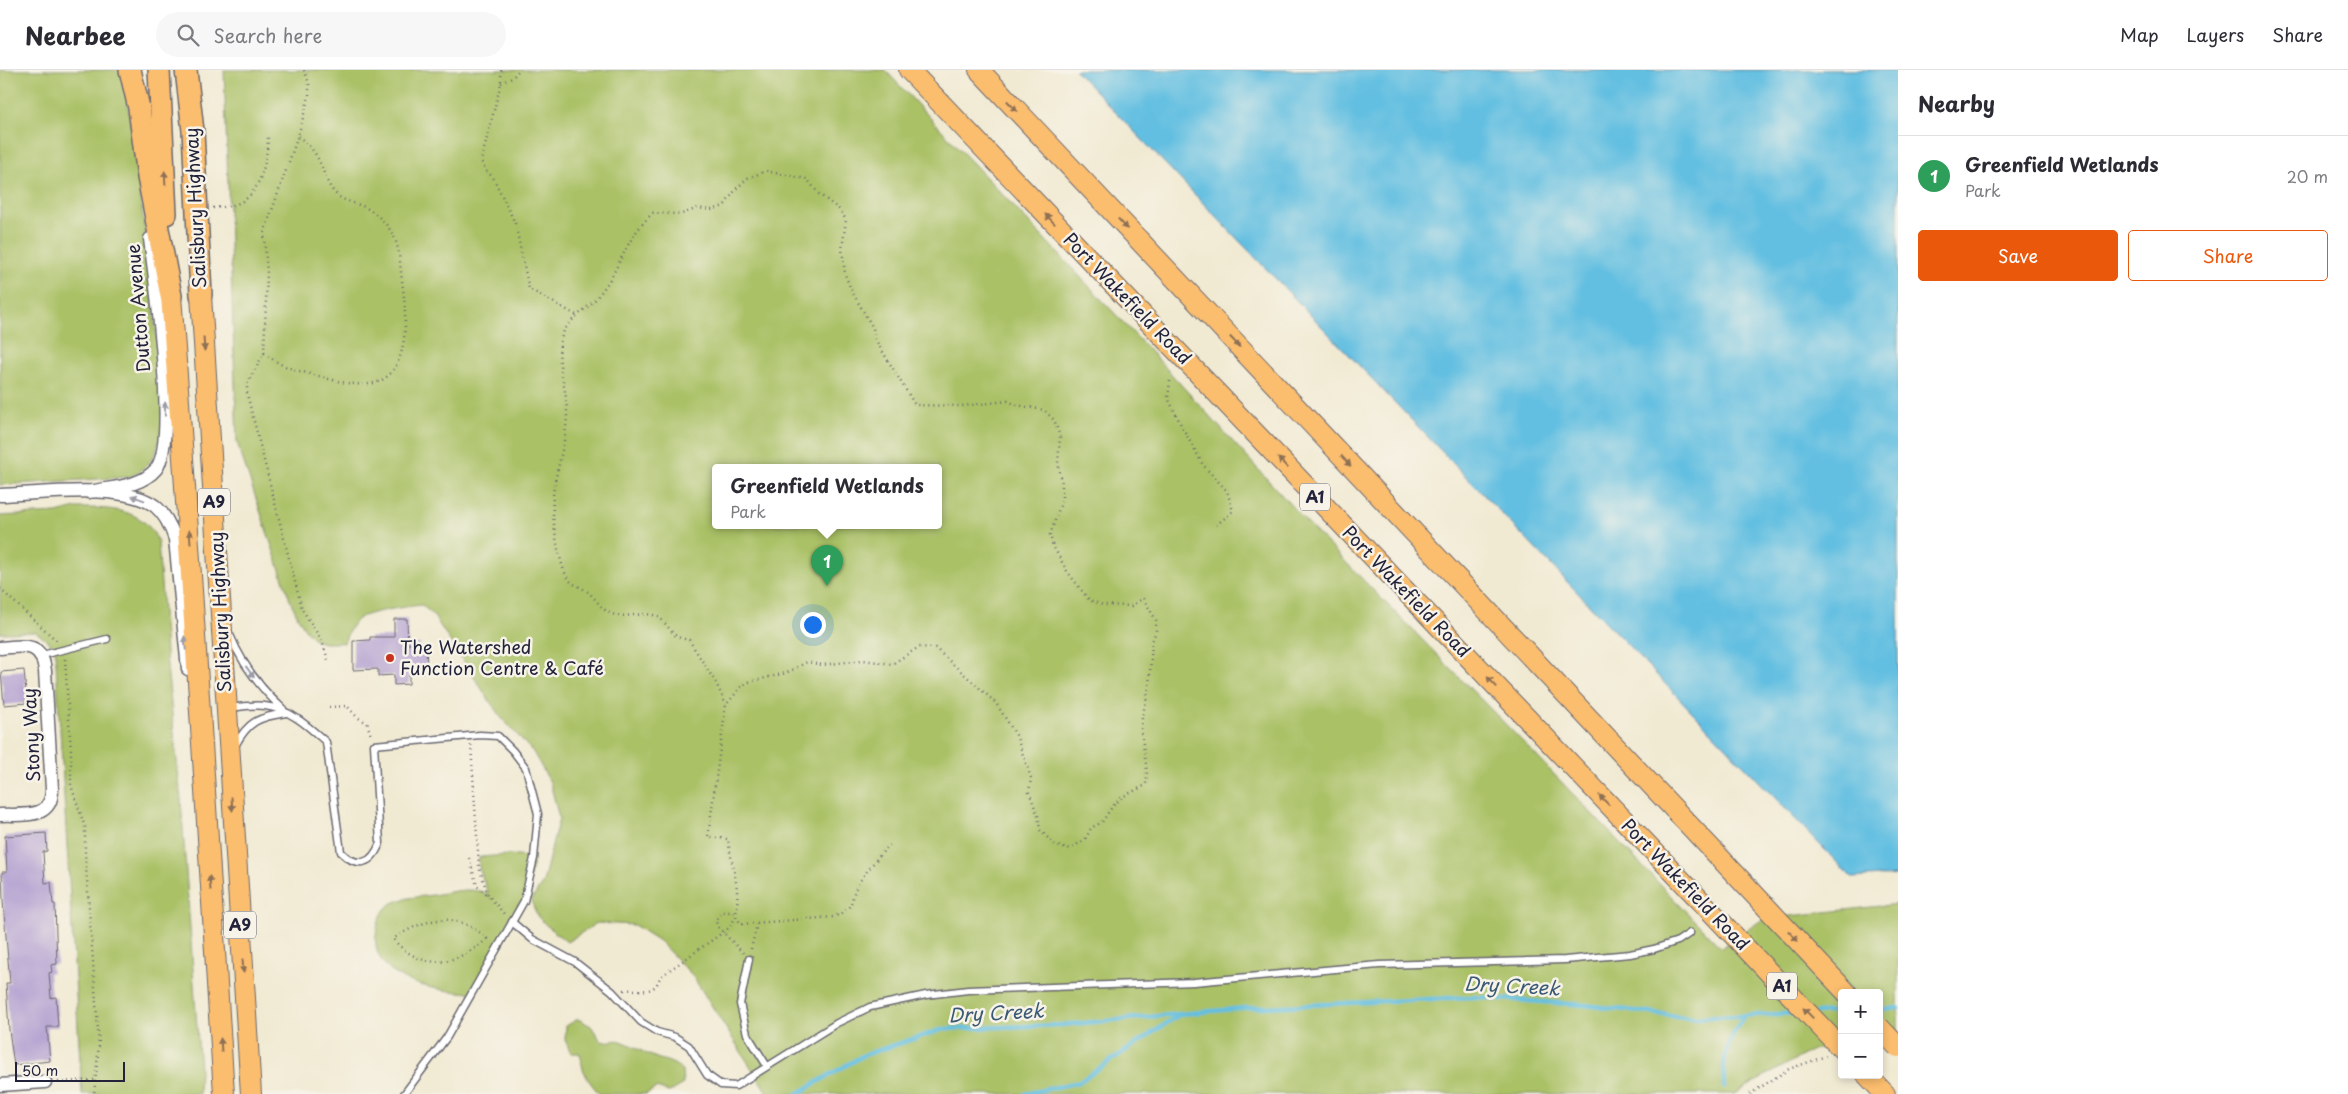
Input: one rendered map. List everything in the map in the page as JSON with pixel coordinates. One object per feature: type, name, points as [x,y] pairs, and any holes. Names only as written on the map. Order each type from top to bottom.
[{"type":"highway","points":[[129,70],[139,108],[148,177],[171,296]]},
{"type":"highway","name":"Salisbury Highway","points":[[159,70],[171,296],[187,496],[198,708],[224,1094]]},
{"type":"highway","name":"Salisbury Highway","points":[[186,70],[193,131],[201,296],[251,1094]]},
{"type":"highway","points":[[193,131],[194,70]]},
{"type":"highway","name":"Port Wakefield Road","points":[[909,70],[1722,924],[1837,1052]]},
{"type":"highway","name":"A1","points":[[979,70],[1843,989]]},
{"type":"highway","points":[[198,708],[226,708]]},
{"type":"highway","points":[[1883,1031],[1898,1047]]},
{"type":"highway","points":[[1871,1079],[1885,1094]]},
{"type":"street","name":"Dutton Avenue","points":[[89,492],[133,483],[146,478],[160,463],[164,444],[165,399],[157,289],[129,70]]},
{"type":"street","name":"Dutton Avenue","points":[[0,495],[89,492],[122,493],[139,498],[156,507],[171,529],[176,548],[188,669],[198,708]]},
{"type":"street","points":[[0,648],[28,647],[42,655]]},
{"type":"street","name":"Stony Way","points":[[0,815],[34,813],[45,809],[51,803],[52,789],[47,701],[42,655]]},
{"type":"street","points":[[0,1085],[50,1082]]},
{"type":"lane","points":[[221,613],[245,666],[260,686],[287,712],[301,720],[326,742],[341,852],[348,860],[359,862],[368,860],[372,857],[380,843],[374,745],[471,736],[498,736],[514,751],[526,768],[538,814],[534,858],[524,900],[447,1037],[404,1094]]},
{"type":"lane","points":[[42,655],[107,638]]},
{"type":"lane","points":[[226,708],[264,706],[287,712]]},
{"type":"lane","points":[[229,756],[246,728],[263,716],[287,712]]},
{"type":"lane","points":[[512,922],[532,939],[575,962],[612,991],[641,1022],[657,1032],[675,1037],[689,1046],[706,1075],[721,1085],[736,1086],[837,1023],[870,1007],[926,995],[968,990],[1194,982],[1379,964],[1565,960],[1646,951],[1678,941],[1690,933]]},
{"type":"lane","points":[[749,959],[740,1004],[747,1034],[767,1066]]},
{"type":"path","points":[[304,70],[309,96],[298,136],[264,233],[267,273],[264,353],[247,384],[247,394],[302,609],[322,641],[328,660]]},
{"type":"path","points":[[501,70],[500,83],[481,161],[486,171],[493,177],[515,223],[529,289],[578,316]]},
{"type":"path","points":[[500,83],[512,78],[518,70]]},
{"type":"path","points":[[196,210],[229,207],[248,197],[262,171],[268,150],[268,134]]},
{"type":"path","points":[[264,353],[276,362],[297,372],[341,382],[364,383],[381,380],[396,368],[402,345],[407,309],[393,234],[383,221],[368,208],[353,204],[338,196],[325,179],[317,157],[308,144],[298,136]]},
{"type":"path","points":[[612,991],[652,990],[658,985],[660,977],[668,970],[730,928],[736,915],[738,890],[728,839],[708,837],[726,705],[716,682],[689,640],[676,637],[660,618],[653,615],[624,615],[608,612],[588,592],[570,582],[562,565],[552,520],[555,483],[564,442],[567,413],[566,395],[560,373],[563,334],[569,322],[597,298],[610,280],[626,245],[639,225],[653,213],[682,214],[698,208],[711,210],[724,206],[736,189],[748,178],[766,171],[807,179],[819,194],[840,210],[846,220],[842,261],[851,290],[873,328],[875,339],[915,405],[962,406],[1008,401],[1018,405],[1038,407],[1054,420],[1060,436],[1058,463],[1062,483],[1062,500],[1050,535],[1052,546],[1067,571],[1089,600],[1103,605],[1131,606],[1143,598],[1156,620],[1156,631],[1149,661],[1149,687],[1141,731],[1147,771],[1146,785],[1122,798],[1112,807],[1102,822],[1091,828],[1086,838],[1075,846],[1066,849],[1055,846],[1040,830],[1038,816],[1029,792],[1031,778],[1016,735],[996,703],[935,648],[919,647],[892,664],[862,660],[822,665],[807,662],[786,673],[749,682],[741,687],[726,705]]},
{"type":"path","points":[[1170,381],[1168,398],[1180,423],[1203,465],[1227,491],[1230,497],[1233,511],[1214,527]]},
{"type":"path","points":[[0,589],[31,619],[54,636],[64,650],[68,686],[70,785],[85,827],[85,852],[99,1044],[94,1094]]},
{"type":"path","points":[[330,706],[347,706],[357,717],[367,723],[374,745]]},
{"type":"path","points":[[471,736],[480,867],[484,883],[494,903]]},
{"type":"path","points":[[757,924],[749,959],[721,934],[717,926],[718,915],[722,912],[730,911],[736,915],[741,924],[818,920],[834,917],[846,912],[852,904],[858,884],[873,867],[882,850],[890,845]]},
{"type":"path","points":[[469,858],[477,886],[512,922]]},
{"type":"path","points":[[487,938],[462,957],[443,962],[429,961],[409,953],[393,939],[424,922],[445,919],[467,924],[487,938],[496,951]]},
{"type":"path","points":[[1750,1094],[1789,1069],[1837,1052]]},
{"type":"path","points":[[50,1082],[95,1080]]},
{"type":"green space","points":[[0,70],[123,70],[150,273],[162,407],[161,433],[154,456],[148,464],[131,477],[0,485]]},
{"type":"green space","points":[[224,70],[885,70],[1153,354],[1307,523],[1522,741],[1721,948],[1763,919],[1898,904],[1898,1038],[1883,1040],[1883,989],[1838,989],[1838,1046],[1812,1050],[1734,1094],[768,1094],[692,975],[659,941],[634,925],[597,923],[567,942],[538,917],[531,901],[543,882],[559,818],[550,782],[533,752],[499,715],[433,615],[422,605],[363,616],[353,624],[344,643],[320,642],[305,630],[290,600],[237,442]]},
{"type":"green space","points":[[76,508],[100,508],[135,516],[152,530],[158,542],[167,666],[181,800],[200,1070],[199,1094],[82,1094],[55,647],[36,632],[0,633],[0,516],[56,513]]},
{"type":"green space","points":[[509,855],[534,858],[524,901],[472,993],[442,990],[409,981],[384,964],[377,951],[376,935],[379,920],[387,907],[392,903],[405,899],[457,891],[470,890],[488,894],[479,867],[479,857]]},
{"type":"green space","points":[[578,1019],[591,1026],[601,1041],[621,1041],[654,1057],[675,1064],[682,1070],[683,1084],[669,1092],[656,1088],[646,1094],[600,1094],[585,1073],[579,1053],[571,1053],[565,1040],[566,1026]]},
{"type":"water","points":[[1075,70],[1898,70],[1898,875],[1852,878]]},
{"type":"building","name":"The Watershed Function Centre & Café","points":[[394,619],[407,619],[408,644],[420,644],[420,648],[426,647],[427,670],[423,670],[423,673],[409,674],[409,684],[394,685],[394,675],[378,676],[378,669],[353,670],[353,641],[370,640],[370,637],[394,637]]},
{"type":"building","points":[[24,670],[27,703],[4,705],[1,672]]},
{"type":"building","points":[[46,833],[47,851],[43,852],[45,883],[51,882],[53,904],[55,904],[57,964],[51,965],[52,972],[49,973],[51,998],[56,997],[58,1027],[47,1027],[50,1061],[14,1065],[9,1030],[6,983],[10,983],[2,872],[7,872],[5,836]]},
{"type":"waterway","name":"Dry Creek","points":[[797,1094],[864,1055],[944,1029],[1062,1025],[1245,1008],[1472,997],[1584,1005],[1693,1018],[1799,1013]]},
{"type":"waterway","name":"Dry Creek","points":[[1883,1009],[1898,1008]]},
{"type":"waterway","name":"Dry Creek","points":[[1817,1013],[1838,1011]]},
{"type":"waterway","name":"Dry Creek","points":[[1025,1094],[1079,1082],[1179,1015]]},
{"type":"waterway","points":[[1724,1087],[1724,1067],[1727,1050],[1733,1033],[1744,1016]]},
{"type":"place","name":"Greenfield Wetlands","points":[[827,586]]},
{"type":"place","name":"The Watershed Function Centre & Café","points":[[390,658]]}]
